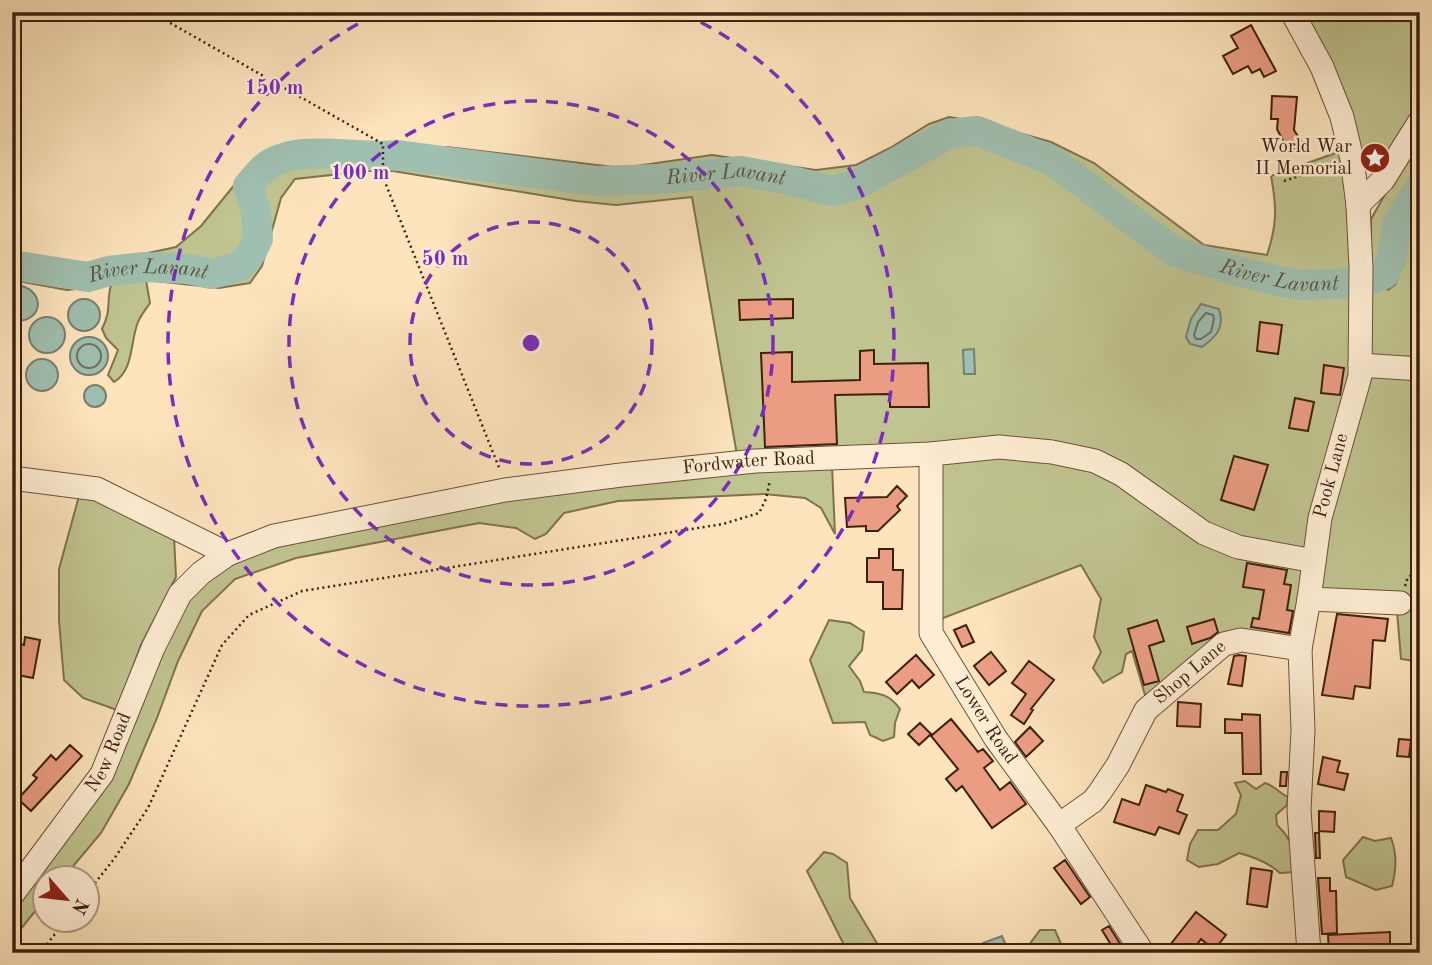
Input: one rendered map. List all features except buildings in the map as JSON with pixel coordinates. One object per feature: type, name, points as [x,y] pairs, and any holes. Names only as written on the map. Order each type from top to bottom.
[{"type":"street","name":"Pook Lane","points":[[1292,12],[1322,67],[1342,117],[1352,159],[1358,205],[1361,268],[1360,376],[1320,518],[1310,599],[1300,649],[1303,730],[1299,810],[1309,953]]},
{"type":"street","points":[[1358,205],[1382,180],[1413,155],[1420,121]]},
{"type":"street","points":[[1360,365],[1420,369]]},
{"type":"street","name":"Fordwater Road","points":[[180,594],[201,573],[228,554],[274,536],[505,490],[755,461],[930,454],[999,447],[1052,452],[1095,461],[1121,474],[1204,533],[1238,547],[1314,561]]},
{"type":"street","name":"Lower Road","points":[[930,454],[931,633],[996,739],[1059,825],[1143,953]]},
{"type":"street","points":[[12,478],[97,488],[228,554]]},
{"type":"street","name":"New Road","points":[[12,895],[102,774],[153,648],[180,594]]},
{"type":"street","points":[[1310,599],[1400,603]]},
{"type":"street","name":"Shop Lane","points":[[1059,825],[1093,801],[1100,792],[1118,765],[1146,710],[1224,644],[1241,640],[1300,649]]},
{"type":"path","points":[[151,12],[383,144],[383,177],[505,490]]},
{"type":"path","points":[[1284,181],[1352,159]]},
{"type":"path","points":[[102,874],[148,808],[222,645],[249,615],[302,591],[723,524],[760,513],[772,473]]},
{"type":"path","points":[[40,953],[55,934]]},
{"type":"green space","points":[[1300,12],[1420,12],[1420,102],[1395,145],[1374,167],[1362,162]]},
{"type":"green space","points":[[949,117],[988,124],[1051,142],[1094,163],[1204,245],[1267,255],[1275,216],[1271,176],[1344,150],[1356,376],[1297,646],[1241,638],[1148,705],[1132,651],[1126,654],[1122,672],[1103,683],[1093,668],[1101,652],[1094,637],[1101,599],[1081,565],[925,625],[921,458],[737,455],[692,197],[616,205],[393,171],[295,179],[281,198],[262,266],[250,283],[219,288],[146,280],[150,303],[135,330],[131,355],[125,370],[114,382],[108,375],[118,350],[106,338],[102,329],[107,316],[111,285],[67,290],[12,280],[12,256],[87,266],[176,247],[201,226],[240,178],[259,160],[298,146],[396,150],[447,147],[622,168],[712,155],[816,170],[856,165],[929,124]]},
{"type":"green space","points":[[1420,133],[1420,662],[1401,659],[1396,599],[1316,592],[1370,314],[1371,219]]},
{"type":"green space","points":[[832,465],[835,534],[821,508],[805,498],[764,494],[618,501],[564,513],[546,534],[535,539],[516,528],[479,523],[296,558],[235,579],[202,611],[178,661],[129,784],[101,833],[75,864],[45,864],[111,777],[142,706],[161,652],[186,598],[234,558],[272,544],[509,500],[624,482]]},
{"type":"green space","points":[[79,496],[98,500],[174,536],[176,577],[141,645],[117,710],[83,698],[64,680],[59,621],[59,569]]},
{"type":"green space","points":[[829,620],[850,623],[864,632],[862,650],[849,666],[864,692],[885,696],[900,709],[894,737],[883,741],[870,735],[865,722],[833,723],[810,660]]},
{"type":"green space","points":[[1245,781],[1256,789],[1265,783],[1288,797],[1287,805],[1276,815],[1277,825],[1287,836],[1291,846],[1293,872],[1280,873],[1261,860],[1239,853],[1218,864],[1199,867],[1187,860],[1190,844],[1198,830],[1218,830],[1236,814],[1241,795],[1235,783]]},
{"type":"green space","points":[[1363,837],[1375,841],[1391,838],[1395,862],[1392,886],[1376,890],[1346,877],[1343,860]]},
{"type":"green space","points":[[824,852],[847,863],[850,898],[878,945],[879,953],[848,953],[807,871]]},
{"type":"green space","points":[[32,882],[32,915],[12,940],[12,908]]},
{"type":"green space","points":[[1040,930],[1055,930],[1065,953],[1023,953]]},
{"type":"water","points":[[1420,167],[1420,200],[1410,212],[1403,230],[1397,279],[1395,285],[1388,290],[1382,285],[1384,223],[1402,191]]},
{"type":"water","points":[[22,286],[35,295],[38,307],[30,318],[14,321],[12,287]]},
{"type":"water","points":[[84,299],[96,303],[100,315],[96,327],[84,331],[72,327],[68,315],[72,303]]},
{"type":"water","points":[[1201,304],[1219,309],[1221,316],[1220,327],[1215,336],[1202,347],[1190,344],[1186,337],[1191,319]]},
{"type":"water","points":[[47,317],[60,322],[65,335],[60,348],[47,353],[34,348],[29,335],[34,322]]},
{"type":"water","points":[[89,337],[103,342],[108,356],[103,370],[89,375],[75,370],[70,356],[75,342]]},
{"type":"water","points":[[974,349],[975,374],[964,374],[963,350]]},
{"type":"water","points":[[42,359],[54,363],[58,375],[54,387],[42,391],[30,387],[26,375],[30,363]]},
{"type":"water","points":[[95,385],[103,388],[106,396],[103,404],[95,407],[87,404],[84,396],[87,388]]},
{"type":"water","points":[[1002,936],[1009,953],[987,953],[983,943]]},
{"type":"waterway","name":"River Lavant","points":[[12,265],[88,277],[109,271],[144,267],[188,269],[211,274],[239,267],[258,239],[256,211],[248,186],[263,169],[276,161],[309,154],[398,155],[595,181],[659,179],[741,171],[832,191],[857,184],[949,134],[977,131],[1053,161],[1173,251],[1240,272],[1297,285],[1361,283],[1384,274],[1391,260],[1398,223],[1420,188]]},
{"type":"place","name":"World War II Memorial","points":[[1375,158]]}]
